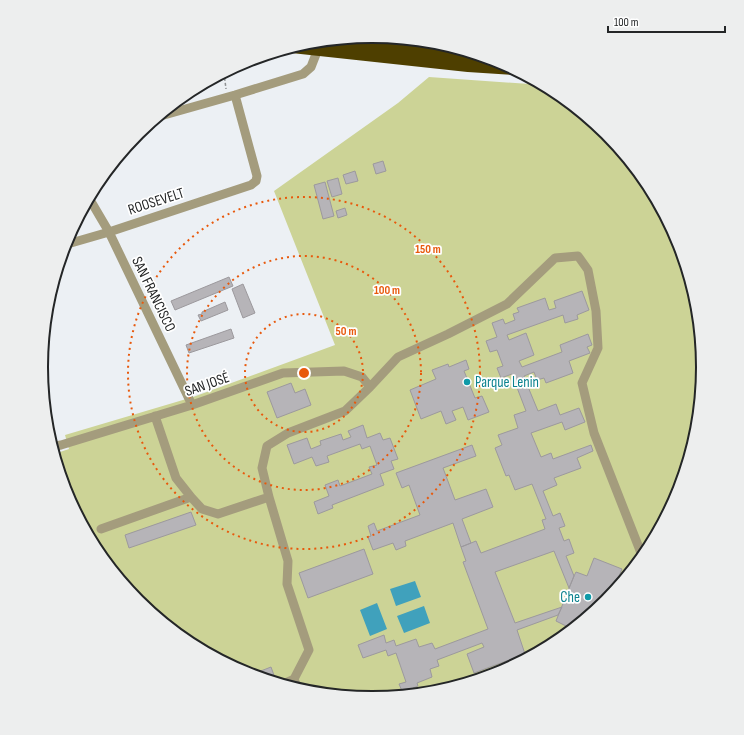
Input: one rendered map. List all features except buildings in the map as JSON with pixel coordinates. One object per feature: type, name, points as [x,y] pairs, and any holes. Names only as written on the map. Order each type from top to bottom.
[{"type":"highway","points":[[369,43],[427,48]]},
{"type":"highway","points":[[312,49],[408,60],[495,68]]},
{"type":"highway","points":[[408,60],[446,52]]},
{"type":"street","points":[[170,113],[303,74],[311,67],[318,49]]},
{"type":"street","name":"ROOSEVELT","points":[[72,243],[251,185],[256,181],[257,176],[232,96]]},
{"type":"street","name":"SAN FRANCISCO","points":[[92,203],[109,232],[192,405]]},
{"type":"street","points":[[290,682],[294,680],[309,650],[287,584],[288,561],[262,468],[267,446],[288,433],[344,411],[370,387],[398,357],[507,304],[555,258],[578,256],[588,270],[596,311],[598,348],[582,383],[594,433],[640,551]]},
{"type":"street","name":"SAN JOSÉ","points":[[58,446],[192,405],[283,373],[344,371],[362,377],[370,387]]},
{"type":"street","points":[[155,416],[176,478],[202,509],[218,514],[269,497]]},
{"type":"street","points":[[101,529],[191,497]]},
{"type":"path","points":[[226,77],[232,96]]},
{"type":"green space","name":"Parque Lenin","points":[[429,77],[531,84],[570,110],[601,138],[616,154],[642,187],[663,224],[679,263],[694,325],[696,346],[696,389],[694,410],[679,472],[672,492],[653,530],[642,548],[616,581],[570,625],[516,659],[476,675],[456,681],[435,686],[393,691],[372,692],[330,689],[288,681],[268,675],[228,659],[174,625],[128,581],[102,548],[72,492],[59,452],[69,449],[65,435],[193,397],[335,345],[274,191],[398,103]]},
{"type":"water","points":[[415,581],[421,597],[396,606],[390,589]]},
{"type":"water","points":[[377,603],[387,629],[370,636],[360,610]]},
{"type":"water","points":[[424,606],[430,623],[404,633],[397,616]]},
{"type":"place","name":"Parque Lenin","points":[[467,382]]},
{"type":"place","name":"Che","points":[[588,597]]}]
